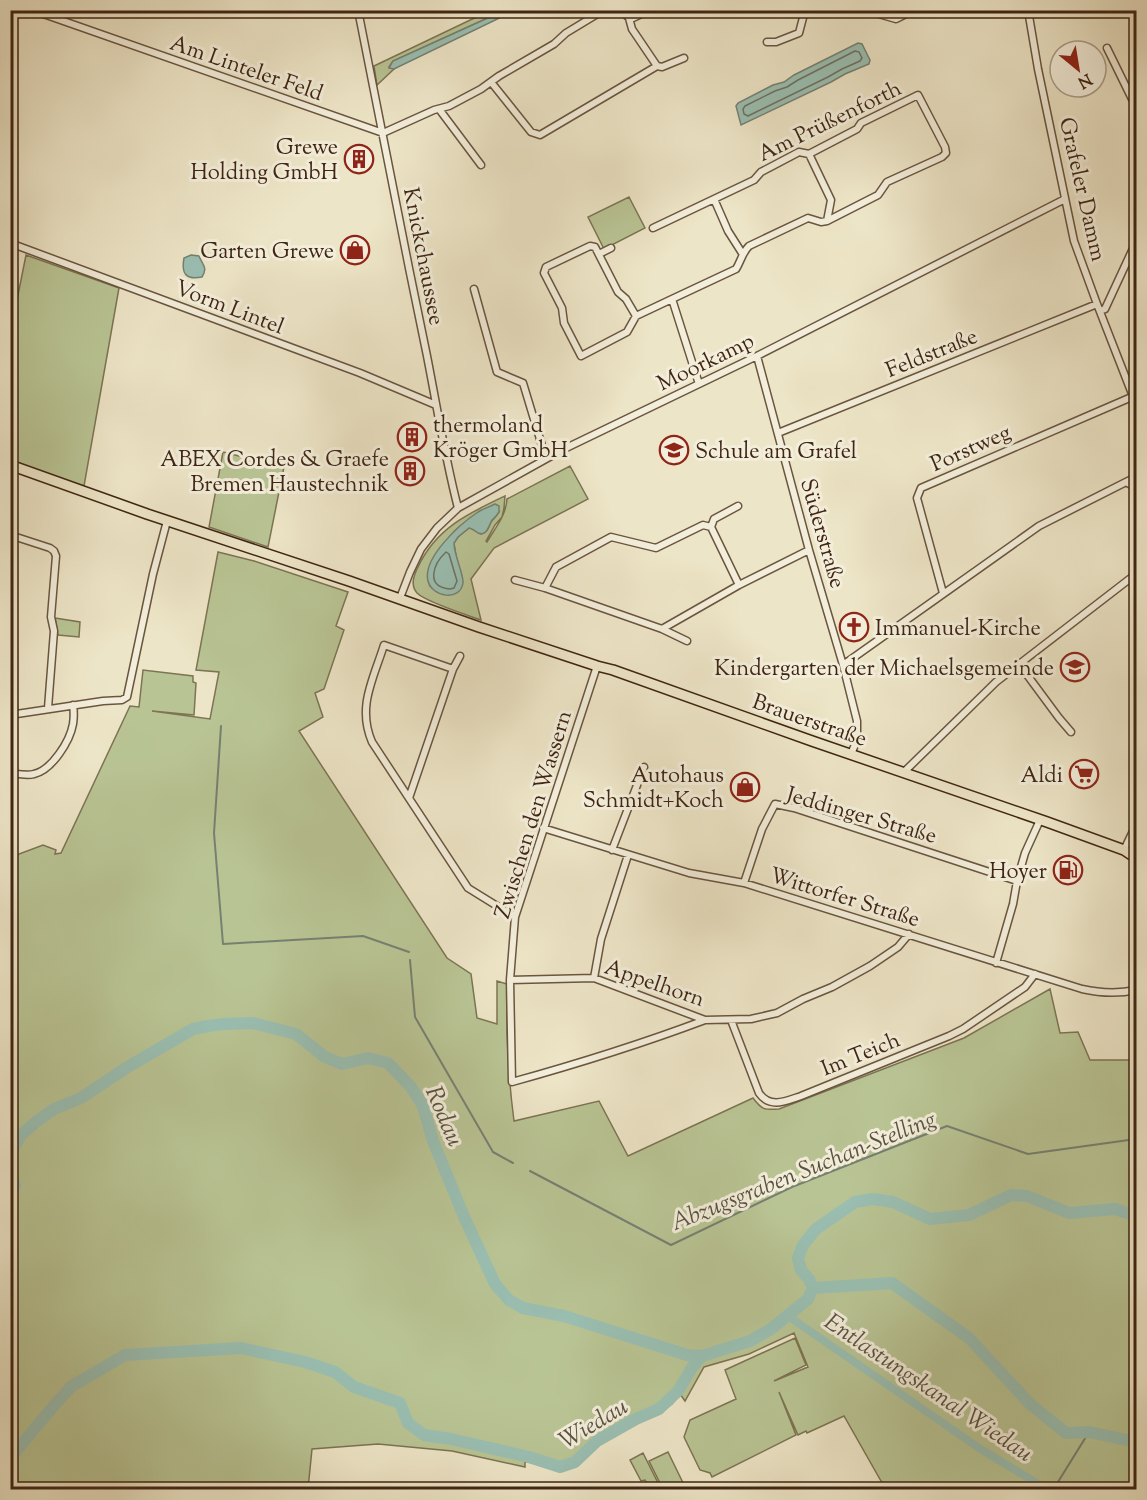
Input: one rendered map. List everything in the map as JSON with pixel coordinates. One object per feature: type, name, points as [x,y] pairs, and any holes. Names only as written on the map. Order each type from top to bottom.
[{"type":"main road","name":"Brauerstraße","points":[[10,465],[167,521],[613,670],[1124,850],[1137,858]]},
{"type":"street","name":"Am Linteler Feld","points":[[32,10],[383,134]]},
{"type":"street","name":"Knickchaussee","points":[[358,10],[458,508]]},
{"type":"street","points":[[383,134],[482,89],[604,10]]},
{"type":"street","points":[[621,10],[629,18],[632,29],[657,66]]},
{"type":"street","points":[[629,18],[650,10]]},
{"type":"street","points":[[767,42],[776,42],[799,33],[805,10]]},
{"type":"street","points":[[865,10],[896,19],[914,10]]},
{"type":"street","name":"Grafeler Damm","points":[[1028,10],[1074,241],[1137,404]]},
{"type":"street","points":[[1108,50],[1132,99],[1137,99]]},
{"type":"street","points":[[491,82],[531,132],[540,135],[657,66],[662,67],[684,58]]},
{"type":"street","name":"Am Prüßenforth","points":[[636,316],[736,269],[742,254],[749,246],[808,218],[821,222],[827,221],[878,195],[887,182],[942,157],[946,153],[945,147],[918,95],[861,123],[857,129],[809,154],[799,152],[761,172],[754,180],[653,228]]},
{"type":"street","points":[[439,109],[481,165]]},
{"type":"street","points":[[809,154],[831,200],[827,221]]},
{"type":"street","points":[[714,199],[728,231],[742,254]]},
{"type":"street","name":"Moorkamp","points":[[400,598],[421,549],[437,528],[458,508],[546,459],[757,356],[1065,199]]},
{"type":"street","points":[[1100,311],[1105,309],[1137,242]]},
{"type":"street","name":"Vorm Lintel","points":[[10,243],[360,373],[436,405]]},
{"type":"street","points":[[591,246],[595,247],[618,292],[626,299],[636,316],[627,332],[581,356],[564,323],[562,308],[544,273],[546,267],[591,246]]},
{"type":"street","points":[[599,254],[611,248]]},
{"type":"street","points":[[474,289],[497,372],[523,383],[546,459]]},
{"type":"street","points":[[672,299],[699,384]]},
{"type":"street","name":"Feldstraße","points":[[778,433],[1097,304]]},
{"type":"street","name":"Süderstraße","points":[[757,356],[857,721],[857,740],[851,754]]},
{"type":"street","name":"Porstweg","points":[[943,593],[917,498],[921,488],[1134,396]]},
{"type":"street","points":[[843,665],[1039,525],[1137,477]]},
{"type":"street","points":[[1126,482],[1137,488]]},
{"type":"street","points":[[738,506],[714,519],[711,527],[739,585]]},
{"type":"street","points":[[10,715],[48,708],[122,700],[127,697],[167,521]]},
{"type":"street","points":[[545,588],[556,567],[611,537],[656,548],[703,525],[711,527]]},
{"type":"street","points":[[10,535],[50,548],[56,556],[51,617],[54,631],[48,708]]},
{"type":"street","points":[[662,629],[739,585],[809,550]]},
{"type":"street","points":[[904,772],[996,682],[1137,576]]},
{"type":"street","points":[[515,580],[545,588],[662,629],[687,641]]},
{"type":"street","points":[[453,669],[384,645],[366,703],[367,730],[372,742],[468,888],[515,917]]},
{"type":"street","points":[[409,798],[453,669],[460,656]]},
{"type":"street","points":[[1019,664],[1071,732]]},
{"type":"street","name":"Zwischen den Wassern","points":[[597,666],[515,917],[510,980],[512,1083],[669,1034],[705,1020]]},
{"type":"street","points":[[10,774],[31,775],[42,772],[51,764],[66,743],[73,726],[73,705]]},
{"type":"street","points":[[612,850],[644,767]]},
{"type":"street","name":"Jeddinger Straße","points":[[744,883],[762,829],[775,804],[794,808],[1017,881]]},
{"type":"street","points":[[996,963],[1025,854],[1040,820]]},
{"type":"street","points":[[1124,850],[1137,825]]},
{"type":"street","name":"Wittorfer Straße","points":[[543,828],[689,873],[744,883],[1082,989],[1097,992],[1137,990]]},
{"type":"street","points":[[594,978],[601,939],[628,855]]},
{"type":"street","name":"Appelhorn","points":[[510,980],[594,978],[705,1020],[751,1019],[777,1013],[832,987],[898,947],[909,934]]},
{"type":"street","name":"Im Teich","points":[[731,1020],[759,1093],[769,1102],[778,1103],[801,1096],[963,1029],[1025,987],[1035,974]]},
{"type":"green space","points":[[489,11],[500,11],[393,61],[389,67],[394,69],[377,85],[374,66]]},
{"type":"green space","points":[[629,197],[645,228],[604,249],[588,217]]},
{"type":"green space","points":[[26,255],[119,288],[84,486],[11,463],[11,325]]},
{"type":"green space","points":[[223,452],[284,467],[268,547],[209,527]]},
{"type":"green space","points":[[570,466],[588,499],[494,548],[471,579],[481,620],[438,604],[417,593],[413,583],[415,573],[425,553],[444,532],[466,516],[505,496],[503,514],[507,499]],"holes":[[[499,512],[486,532],[481,534],[469,528],[454,543],[462,577],[430,586],[429,568],[434,557],[455,531],[471,521]],[[501,518],[497,527],[487,542]]]},
{"type":"green space","points":[[218,552],[254,561],[348,592],[336,626],[344,630],[324,689],[315,693],[323,717],[299,731],[447,958],[471,974],[477,1018],[497,1024],[497,981],[507,984],[508,1053],[514,1121],[599,1101],[628,1156],[753,1098],[764,1108],[779,1109],[964,1038],[1050,989],[1060,1033],[1078,1032],[1090,1060],[1135,1060],[1134,1045],[1136,1044],[1136,1489],[893,1489],[881,1481],[844,1416],[798,1435],[779,1392],[796,1435],[712,1477],[710,1473],[700,1470],[684,1437],[690,1420],[736,1399],[725,1370],[795,1338],[806,1365],[774,1381],[808,1367],[794,1333],[749,1354],[704,1367],[685,1401],[680,1394],[661,1412],[604,1441],[571,1468],[560,1471],[525,1461],[525,1467],[452,1451],[378,1444],[312,1449],[308,1489],[11,1490],[11,857],[43,845],[56,850],[55,854],[61,853],[130,706],[139,707],[143,670],[193,676],[193,682],[196,683],[194,715],[152,711],[210,719],[219,672],[196,670]]},
{"type":"green space","points":[[55,618],[80,622],[79,637],[58,635]]},
{"type":"green space","points":[[668,1452],[686,1489],[663,1489],[649,1461]]},
{"type":"green space","points":[[643,1453],[661,1489],[650,1489],[645,1480],[641,1481],[630,1460]]},
{"type":"water","points":[[500,11],[514,11],[394,69],[389,68],[393,61]]},
{"type":"water","points":[[858,43],[862,44],[870,60],[869,64],[741,125],[736,106],[738,103]]},
{"type":"water","points":[[191,255],[199,256],[203,264],[205,271],[202,277],[188,277],[184,272],[184,258]]},
{"type":"water","points":[[495,504],[499,506],[499,512],[486,532],[481,534],[469,528],[454,543],[463,579],[461,589],[452,595],[435,591],[428,581],[428,572],[436,552],[462,525],[478,512]]},
{"type":"waterway","name":"Abzugsgraben Suchan-Stelling","points":[[221,726],[214,833],[223,944],[363,936],[409,952]]},
{"type":"waterway","name":"Abzugsgraben Suchan-Stelling","points":[[410,960],[415,1017],[493,1152],[513,1163]]},
{"type":"waterway","name":"Rodau","points":[[10,1154],[21,1135],[54,1109],[81,1098],[126,1068],[193,1029],[223,1024],[253,1023],[296,1034],[325,1057],[342,1064],[368,1058],[388,1063],[411,1087],[423,1106],[433,1141],[465,1219],[495,1284],[509,1300],[523,1308],[564,1316],[687,1355],[702,1356]]},
{"type":"waterway","name":"Abzugsgraben Suchan-Stelling","points":[[530,1171],[671,1245],[792,1187],[947,1126],[1028,1154],[1136,1139]]},
{"type":"waterway","name":"Rodau","points":[[10,1173],[15,1185],[10,1196]]},
{"type":"waterway","name":"Wiedau","points":[[10,1460],[72,1386],[125,1355],[241,1348],[305,1362],[335,1372],[354,1387],[400,1403],[408,1423],[424,1435],[529,1457],[560,1467],[575,1462],[597,1441],[659,1409],[678,1391],[702,1356],[750,1341],[771,1329],[808,1299],[813,1288],[801,1270],[798,1258],[803,1245],[816,1229],[855,1202],[873,1199],[893,1202],[930,1219],[969,1215],[1011,1195],[1027,1196],[1069,1213],[1115,1209],[1136,1216]]},
{"type":"waterway","points":[[813,1288],[892,1283],[969,1338],[1030,1404],[1066,1433],[1089,1432],[1136,1442]]},
{"type":"waterway","name":"Entlastungskanal Wiedau","points":[[788,1316],[979,1448],[1048,1490]]},
{"type":"waterway","points":[[1053,1490],[1089,1432]]},
{"type":"place","name":"Grewe Holding GmbH","points":[[359,159]]},
{"type":"place","name":"Garten Grewe","points":[[355,250]]},
{"type":"place","name":"thermoland Kröger GmbH","points":[[412,437]]},
{"type":"place","name":"Schule am Grafel","points":[[674,450]]},
{"type":"place","name":"ABEX Cordes & Graefe Bremen Haustechnik","points":[[410,471]]},
{"type":"place","name":"Immanuel-Kirche","points":[[854,627]]},
{"type":"place","name":"Kindergarten der Michaelsgemeinde","points":[[1075,667]]},
{"type":"place","name":"Aldi","points":[[1084,774]]},
{"type":"place","name":"Autohaus Schmidt+Koch","points":[[745,787]]},
{"type":"place","name":"Hoyer","points":[[1068,870]]}]
